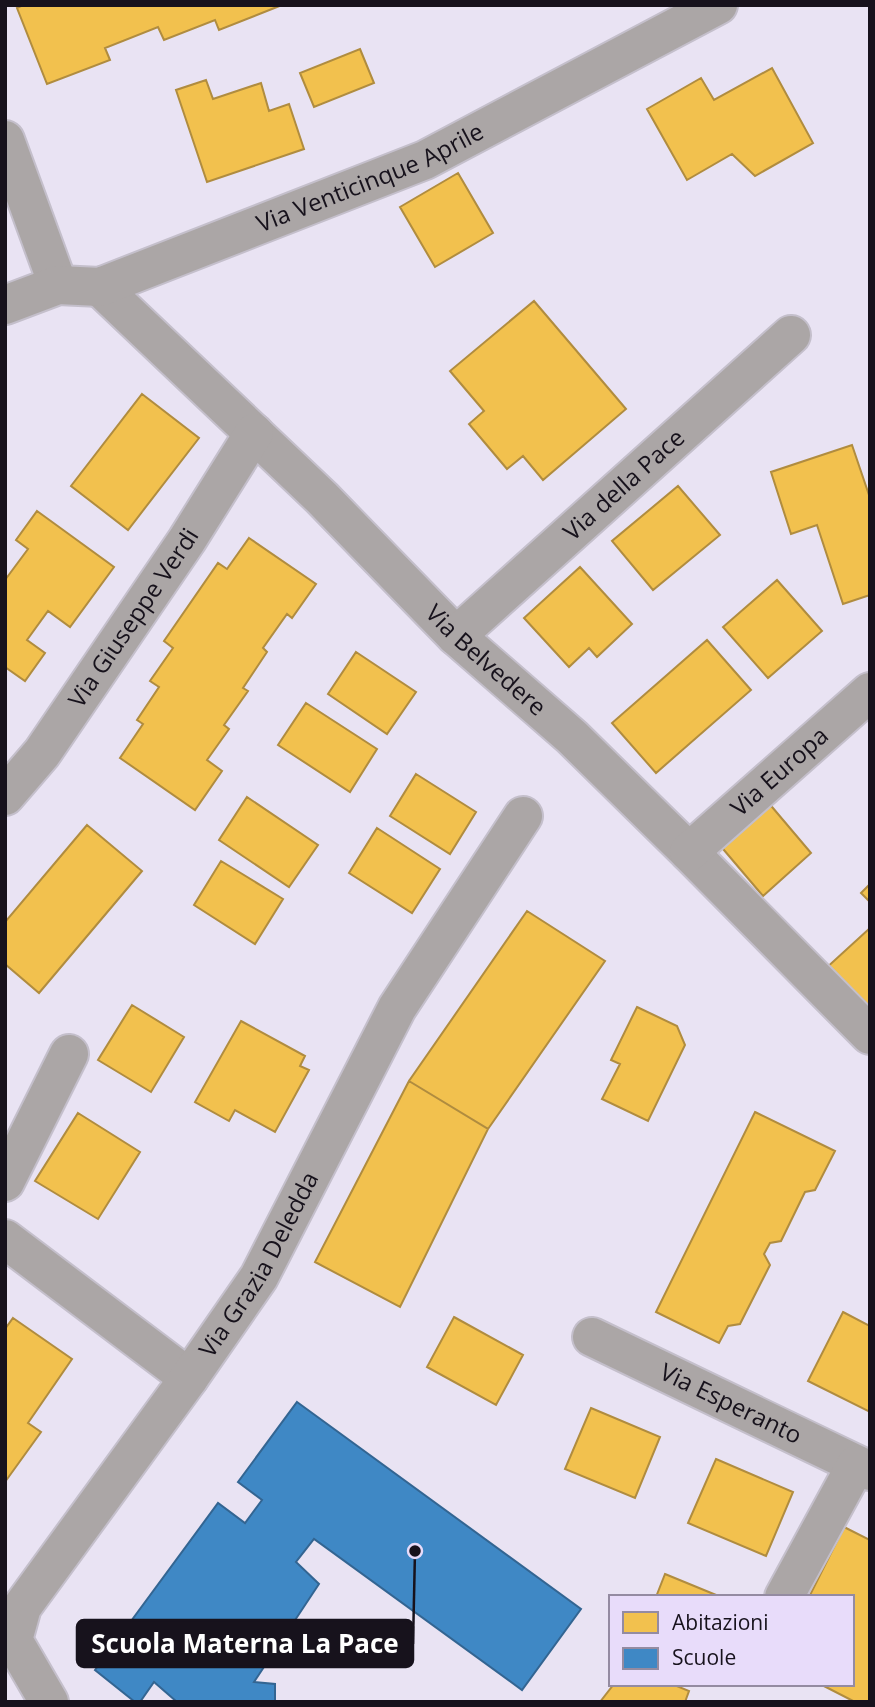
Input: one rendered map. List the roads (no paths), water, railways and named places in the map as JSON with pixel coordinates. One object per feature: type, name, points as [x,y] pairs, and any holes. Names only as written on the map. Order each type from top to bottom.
[{"type":"street","name":"Via Venticinque Aprile","points":[[5,305],[58,285],[100,287],[425,160],[718,5]]},
{"type":"street","points":[[5,140],[58,285]]},
{"type":"street","name":"Via Belvedere","points":[[100,287],[322,498],[456,636],[572,737],[870,1035]]},
{"type":"street","name":"Via della Pace","points":[[456,636],[791,335]]},
{"type":"street","name":"Via Giuseppe Verdi","points":[[5,796],[49,741],[187,540],[254,433]]},
{"type":"street","name":"Via Europa","points":[[689,852],[870,692]]},
{"type":"street","name":"Via Grazia Deledda","points":[[49,1702],[13,1640],[22,1607],[259,1277],[397,1008],[523,816]]},
{"type":"street","points":[[5,1182],[69,1055]]},
{"type":"street","points":[[5,1239],[189,1378]]},
{"type":"street","name":"Via Esperanto","points":[[592,1337],[863,1468]]},
{"type":"street","points":[[785,1595],[863,1468]]},
{"type":"place","name":"Scuola Materna La Pace","points":[[415,1551]]}]
